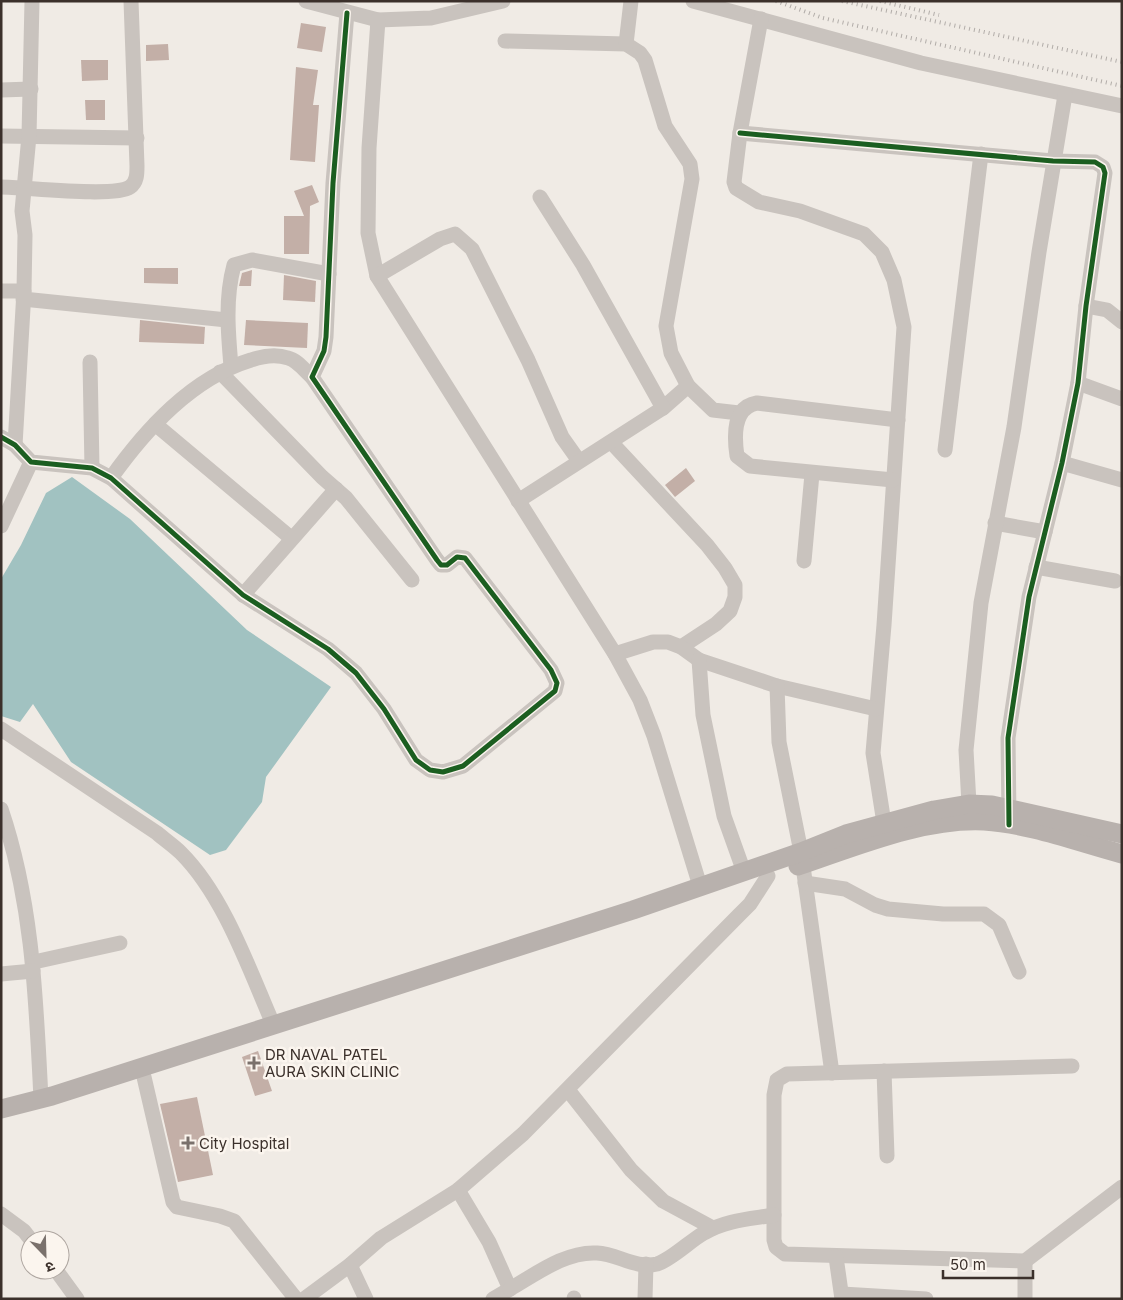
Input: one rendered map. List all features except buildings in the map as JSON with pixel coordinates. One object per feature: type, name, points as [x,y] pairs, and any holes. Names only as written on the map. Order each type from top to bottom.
[{"type":"main road","points":[[1,1109],[41,1099],[744,872],[803,867],[846,834],[934,810],[969,804],[992,805],[1008,817],[1122,854]]},
{"type":"main road","points":[[1,1120],[46,1109],[144,1078],[926,826],[1008,817],[1122,834]]},
{"type":"street","points":[[15,445],[24,295],[25,235],[22,211],[29,136],[32,1]]},
{"type":"street","points":[[1,187],[107,192],[127,189],[132,186],[136,178],[136,138],[131,1]]},
{"type":"street","points":[[306,1],[378,20],[431,18],[503,1]]},
{"type":"street","points":[[626,44],[631,1]]},
{"type":"street","points":[[693,1],[921,64],[1122,106]]},
{"type":"street","points":[[312,376],[325,344],[333,184],[347,13]]},
{"type":"street","points":[[761,19],[740,133],[734,182],[736,188],[743,195],[759,202],[800,211],[864,234],[882,252],[894,280],[904,327],[873,753],[884,823]]},
{"type":"street","points":[[378,20],[368,148],[368,224],[377,276],[615,654],[640,700],[654,736],[700,886]]},
{"type":"street","points":[[505,41],[626,44],[640,53],[645,60],[665,126],[690,164],[692,179],[680,254],[668,302],[666,326],[670,353],[688,386],[712,410],[739,413]]},
{"type":"street","points":[[1,90],[31,89]]},
{"type":"street","points":[[969,804],[966,750],[981,603],[1014,427],[1053,161],[1065,95]]},
{"type":"street","points":[[740,133],[1053,161],[1095,162],[1101,165],[1105,173],[1086,306],[1078,383],[1062,463],[1029,597],[1008,738],[1008,817]]},
{"type":"street","points":[[1,136],[136,138]]},
{"type":"street","points":[[945,450],[981,154]]},
{"type":"street","points":[[540,197],[583,265],[663,408]]},
{"type":"street","points":[[377,276],[440,239],[455,234],[463,239],[472,249],[528,360],[562,437],[579,461]]},
{"type":"street","points":[[329,274],[252,260],[234,265],[227,320],[226,369],[346,498],[412,580]]},
{"type":"street","points":[[1,291],[227,320]]},
{"type":"street","points":[[1086,306],[1106,310],[1122,322]]},
{"type":"street","points":[[1,437],[15,445],[31,462],[92,468],[111,478],[243,595],[328,649],[356,673],[384,709],[416,760],[430,770],[444,772],[463,766],[555,691],[557,683],[551,670],[465,558],[457,557],[448,565],[441,565],[312,376],[290,358],[277,356],[259,357],[226,369],[190,392],[155,424],[130,452],[111,478]]},
{"type":"street","points":[[90,362],[92,468]]},
{"type":"street","points":[[1078,383],[1122,399]]},
{"type":"street","points":[[518,501],[663,408],[688,386]]},
{"type":"street","points":[[894,480],[812,474],[750,466],[737,456],[735,441],[739,413],[748,404],[757,403],[898,420]]},
{"type":"street","points":[[155,424],[291,538]]},
{"type":"street","points":[[611,442],[707,545],[725,568],[735,585],[735,597],[730,611],[716,624],[681,647]]},
{"type":"street","points":[[1,526],[31,462]]},
{"type":"street","points":[[1062,463],[1122,480]]},
{"type":"street","points":[[804,561],[812,474]]},
{"type":"street","points":[[243,595],[291,538],[336,489]]},
{"type":"street","points":[[995,523],[1045,532]]},
{"type":"street","points":[[1036,567],[1115,581]]},
{"type":"street","points":[[615,654],[653,642],[668,642],[681,647],[699,660],[777,686],[876,709]]},
{"type":"street","points":[[699,660],[703,716],[724,816],[744,872]]},
{"type":"street","points":[[777,686],[779,742],[803,867],[832,1073]]},
{"type":"street","points":[[1,729],[157,833],[181,853],[197,873],[223,913],[273,1024]]},
{"type":"street","points":[[1,809],[26,906],[33,966],[41,1099]]},
{"type":"street","points":[[803,867],[875,905],[888,909],[943,914],[984,914],[999,925],[1018,972]]},
{"type":"street","points":[[304,1299],[350,1265],[382,1238],[458,1190],[523,1134],[744,910],[768,876]]},
{"type":"street","points":[[1,974],[120,943]]},
{"type":"street","points":[[1072,1066],[788,1074],[777,1080],[774,1095],[774,1240],[776,1247],[784,1254],[836,1257],[1025,1261],[1122,1187]]},
{"type":"street","points":[[884,1071],[887,1156]]},
{"type":"street","points":[[144,1078],[173,1202],[177,1207],[220,1216],[234,1221],[296,1299]]},
{"type":"street","points":[[568,1090],[631,1170],[663,1201],[713,1228]]},
{"type":"street","points":[[458,1190],[489,1242],[510,1289]]},
{"type":"street","points":[[1,1214],[23,1230]]},
{"type":"street","points":[[493,1299],[547,1267],[584,1254],[598,1253],[631,1263],[658,1264],[723,1223],[774,1214]]},
{"type":"street","points":[[836,1257],[842,1297],[926,1299]]},
{"type":"street","points":[[1025,1261],[1025,1299]]},
{"type":"street","points":[[644,1299],[646,1264]]},
{"type":"street","points":[[350,1265],[366,1299]]},
{"type":"street","points":[[63,1280],[77,1299]]},
{"type":"water","points":[[72,477],[130,519],[247,630],[331,687],[266,777],[262,802],[226,850],[210,855],[71,762],[33,704],[20,722],[1,716],[1,579],[21,545],[46,493]]},
{"type":"railway","points":[[776,1],[823,18],[1122,86]]},
{"type":"railway","points":[[842,1],[1122,62]]},
{"type":"railway","points":[[880,1],[939,15]]},
{"type":"cycle path","points":[[1,437],[15,445],[31,462],[92,468],[111,478],[243,595],[328,649],[356,673],[384,709],[416,760],[430,770],[443,772],[463,766],[555,691],[557,683],[551,670],[465,558],[457,557],[447,565],[441,565],[437,560],[312,377],[324,351],[326,337],[333,183],[347,13]]},
{"type":"cycle path","points":[[740,133],[1053,161],[1095,162],[1103,167],[1105,173],[1086,306],[1078,383],[1062,463],[1029,597],[1008,738],[1009,825]]},
{"type":"place","name":"DR NAVAL PATEL AURA SKIN CLINIC","points":[[254,1063]]},
{"type":"place","name":"City Hospital","points":[[188,1143]]}]
